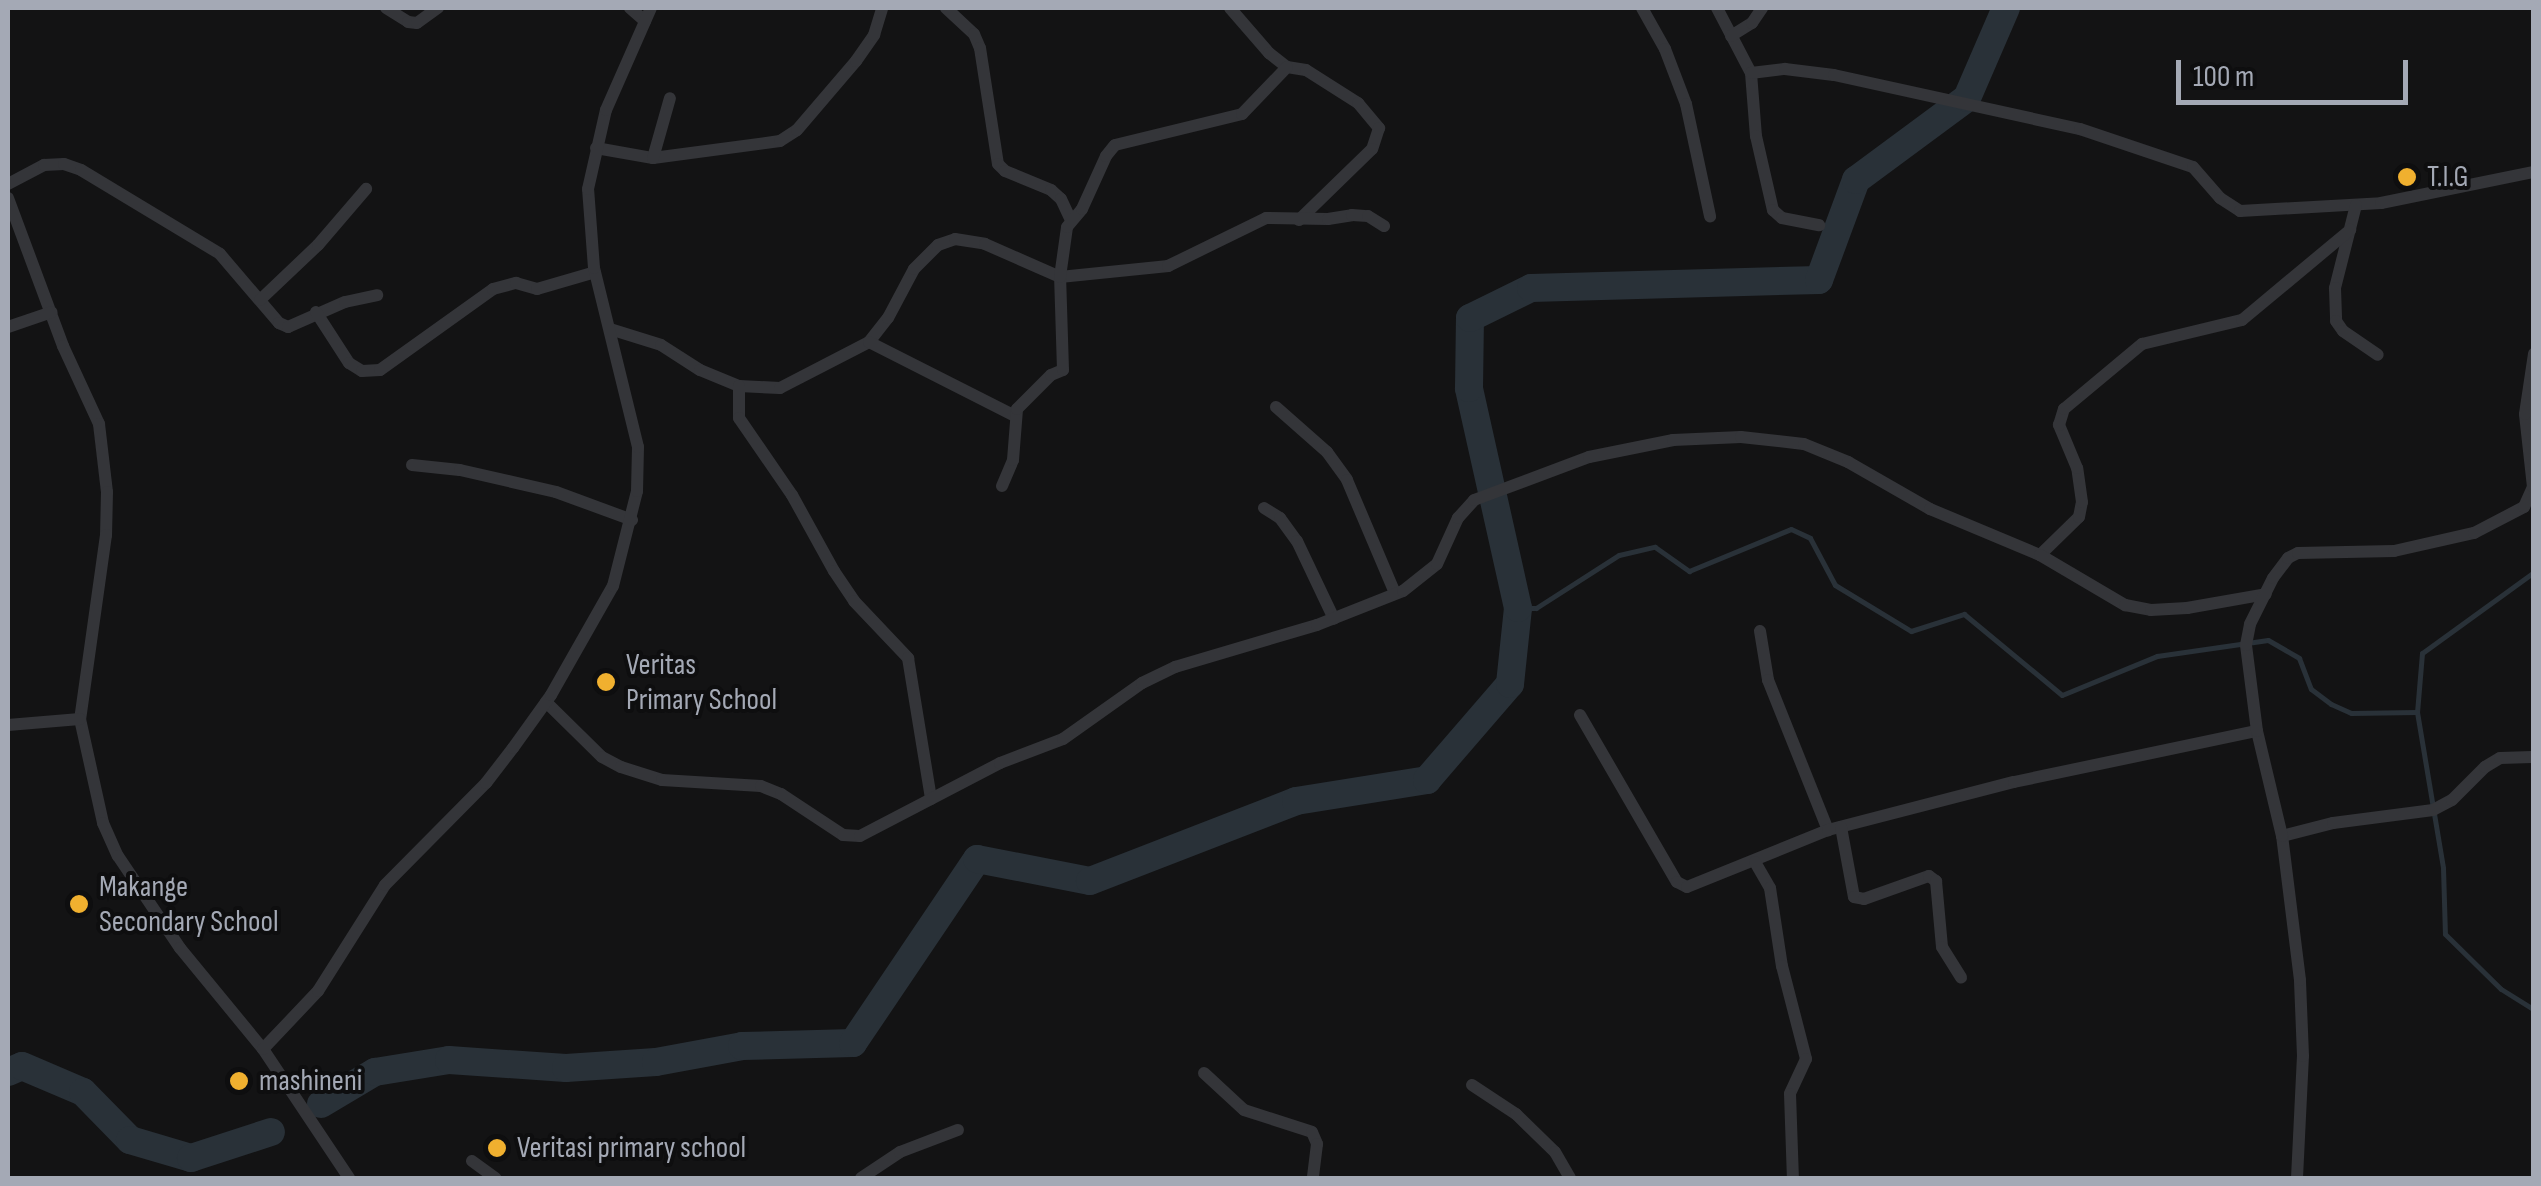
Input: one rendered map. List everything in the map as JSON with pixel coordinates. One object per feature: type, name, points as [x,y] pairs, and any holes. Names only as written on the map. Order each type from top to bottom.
[{"type":"street","points":[[386,8],[408,22],[417,23],[438,8]]},
{"type":"street","points":[[263,1050],[318,991],[385,884],[486,784],[546,702],[613,586],[632,520],[638,447],[596,272],[588,189],[611,97],[648,14],[630,8]]},
{"type":"street","points":[[596,148],[654,158],[762,144],[791,135],[864,50],[882,8]]},
{"type":"street","points":[[946,8],[974,34],[980,48],[998,164],[1005,171],[1051,190],[1061,199],[1070,218],[1060,278],[1063,370],[1037,387],[1014,416],[1014,460],[1002,486]]},
{"type":"street","points":[[1230,8],[1254,40],[1288,66],[1306,70],[1358,103],[1379,128],[1379,137],[1362,160],[1299,220]]},
{"type":"street","points":[[1642,8],[1665,49],[1686,104],[1710,216]]},
{"type":"street","points":[[1717,8],[1751,73],[1756,136],[1773,210],[1782,218],[1818,225]]},
{"type":"street","points":[[1731,36],[1752,23],[1762,8]]},
{"type":"street","points":[[1070,218],[1082,209],[1096,170],[1116,145],[1242,114],[1281,78],[1288,66]]},
{"type":"street","points":[[1751,73],[1808,70],[1893,91],[1948,97],[2172,157],[2193,167],[2220,198],[2240,211],[2356,205],[2534,172]]},
{"type":"street","points":[[654,158],[670,98]]},
{"type":"street","points":[[8,184],[44,164],[64,164],[81,170],[220,254],[288,327],[316,312],[378,295]]},
{"type":"street","points":[[260,300],[318,244],[366,189]]},
{"type":"street","points":[[8,198],[98,424],[107,492],[106,535],[80,719],[92,788],[118,856],[180,948],[263,1050],[349,1178]]},
{"type":"street","points":[[2356,205],[2335,288],[2336,321],[2344,332],[2378,355]]},
{"type":"street","points":[[610,329],[661,345],[700,370],[738,386],[780,388],[869,342],[914,268],[946,241],[968,239],[985,244],[1060,278],[1168,266],[1252,221],[1352,215],[1368,216],[1384,226]]},
{"type":"street","points":[[2040,556],[2079,517],[2082,502],[2077,468],[2060,425],[2064,409],[2142,344],[2242,320],[2350,230]]},
{"type":"street","points":[[316,312],[349,364],[362,370],[380,370],[494,289],[516,283],[537,289],[596,272]]},
{"type":"street","points":[[8,327],[52,312]]},
{"type":"street","points":[[869,342],[1014,416]]},
{"type":"street","points":[[2297,1178],[2303,1026],[2282,836],[2257,731],[2246,645],[2250,624],[2288,558],[2298,553],[2394,551],[2474,534],[2524,508],[2533,487],[2525,414],[2534,354]]},
{"type":"street","points":[[738,386],[740,418],[792,495],[834,572],[854,601],[908,658],[931,800]]},
{"type":"street","points":[[1276,408],[1326,452],[1348,480],[1395,593]]},
{"type":"street","points":[[546,702],[602,757],[621,767],[662,780],[761,786],[782,794],[843,835],[860,836],[890,824],[1000,764],[1064,739],[1142,683],[1175,667],[1334,619],[1423,578],[1436,564],[1458,518],[1474,500],[1589,457],[1673,440],[1779,439],[1827,453],[1930,508],[2040,556],[2124,605],[2151,610],[2266,594]]},
{"type":"street","points":[[412,465],[460,470],[556,492],[632,520]]},
{"type":"street","points":[[1264,508],[1280,518],[1296,542],[1334,619]]},
{"type":"street","points":[[1760,631],[1768,680],[1835,828],[1854,898],[1864,899],[1928,876],[1936,881],[1942,947],[1961,978]]},
{"type":"street","points":[[1580,715],[1677,882],[1696,885],[1835,828],[2014,782],[2257,731]]},
{"type":"street","points":[[8,725],[80,719]]},
{"type":"street","points":[[2282,836],[2333,823],[2434,810],[2500,758],[2532,757]]},
{"type":"street","points":[[1754,862],[1770,888],[1782,966],[1806,1058],[1790,1094],[1792,1178]]},
{"type":"street","points":[[1204,1073],[1244,1110],[1312,1132],[1317,1144],[1313,1178]]},
{"type":"street","points":[[1472,1085],[1516,1114],[1555,1152],[1570,1178]]},
{"type":"street","points":[[861,1178],[900,1152],[958,1130]]},
{"type":"street","points":[[472,1161],[495,1178]]},
{"type":"waterway","points":[[321,1104],[375,1072],[449,1060],[566,1068],[656,1062],[742,1046],[853,1043],[977,859],[1090,881],[1296,801],[1427,780],[1510,684],[1518,608],[1469,388],[1470,318],[1531,288],[1819,280],[1856,180],[1967,98],[2006,8]]},
{"type":"waterway","points":[[1518,608],[1536,608],[1619,555],[1655,547],[1689,571],[1791,529],[1810,538],[1835,585],[1911,631],[1964,614],[2062,695],[2157,656],[2268,640],[2299,658],[2311,689],[2331,704],[2351,713],[2417,712]]},
{"type":"waterway","points":[[2534,572],[2422,653],[2417,712],[2443,868],[2445,934],[2501,989],[2534,1010]]},
{"type":"waterway","points":[[8,1072],[22,1066],[83,1092],[130,1140],[191,1158],[271,1132]]},
{"type":"place","name":"T.I.G","points":[[2407,177]]},
{"type":"place","name":"Veritas Primary School","points":[[606,682]]},
{"type":"place","name":"Makange Secondary School","points":[[79,904]]},
{"type":"place","name":"mashineni","points":[[239,1081]]},
{"type":"place","name":"Veritasi primary school","points":[[497,1148]]}]
